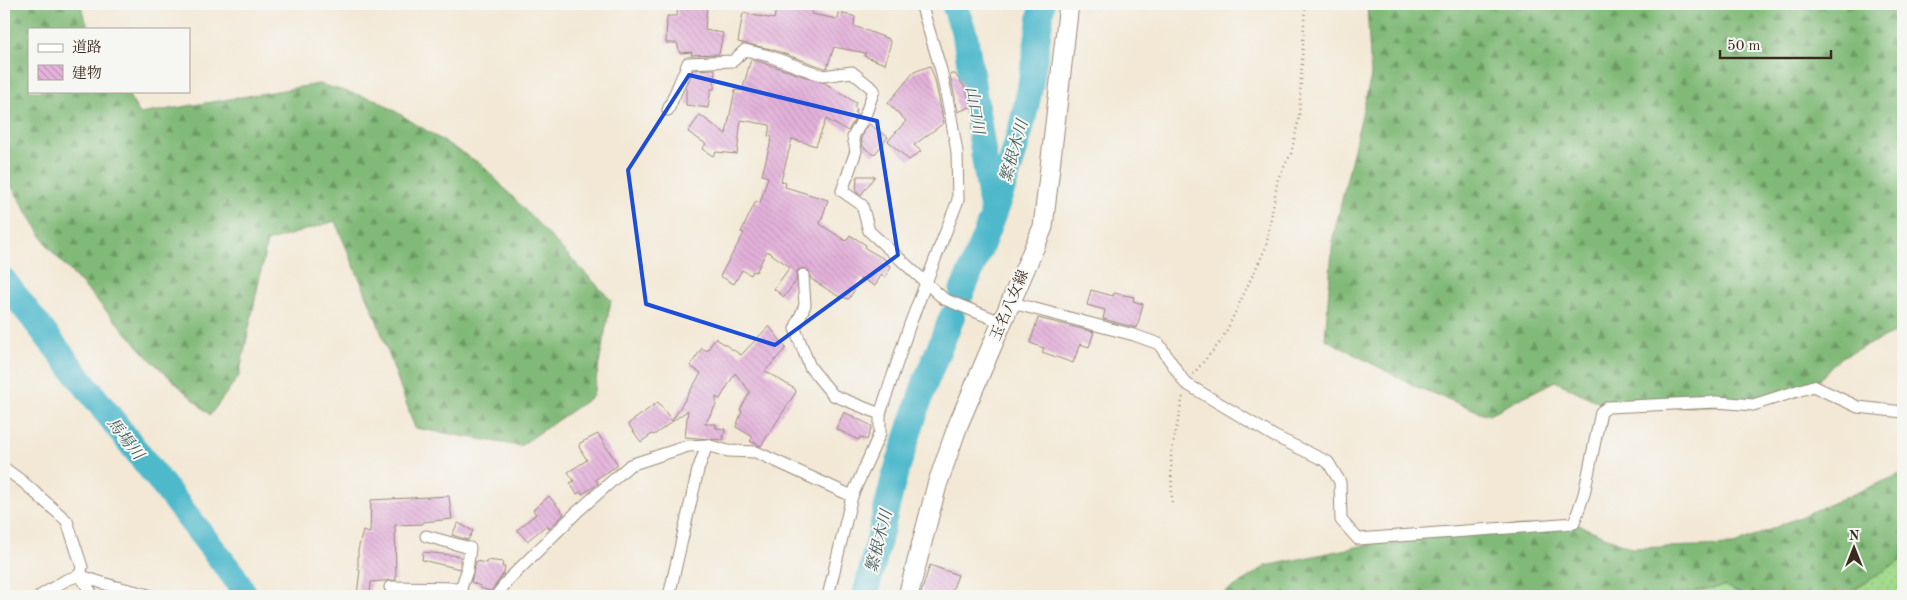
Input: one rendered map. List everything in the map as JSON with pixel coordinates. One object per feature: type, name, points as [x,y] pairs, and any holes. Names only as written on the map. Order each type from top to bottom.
[{"type":"main road","name":"玉名八女線","points":[[908,596],[937,484],[958,425],[1009,302],[1043,227],[1069,4]]},
{"type":"street","points":[[828,596],[852,496],[880,433],[880,414],[910,324],[958,200],[957,152],[951,117],[941,70],[921,4]]},
{"type":"street","points":[[668,110],[688,63],[733,61],[745,50],[769,56],[823,76],[852,72],[874,90],[866,113],[853,137],[856,151],[842,191],[862,205],[869,231],[944,300],[1001,322]]},
{"type":"street","points":[[803,275],[805,305],[795,329],[810,367],[833,395],[880,414]]},
{"type":"street","points":[[1009,302],[1134,335],[1159,344],[1185,383],[1274,436],[1328,462],[1340,482],[1341,520],[1358,539],[1574,523],[1584,494],[1601,412],[1608,407],[1718,402],[1753,405],[1813,386],[1858,407],[1903,412]]},
{"type":"street","points":[[496,596],[510,578],[577,512],[630,466],[688,446],[707,445],[728,451],[756,452],[852,496]]},
{"type":"street","points":[[669,596],[698,470],[707,445]]},
{"type":"street","points":[[4,468],[23,482],[67,521],[82,567],[80,575],[93,596]]},
{"type":"street","points":[[390,587],[463,592],[470,548],[426,536]]},
{"type":"street","points":[[40,596],[66,580],[80,575],[102,584],[112,584],[152,596]]},
{"type":"path","points":[[1172,502],[1171,455],[1185,383],[1222,340],[1266,247],[1278,178],[1291,154],[1299,118],[1305,4]]},
{"type":"path","points":[[1886,596],[1903,585]]},
{"type":"highlighted area","points":[[689,75],[877,121],[898,255],[775,345],[646,304],[628,170]]},
{"type":"green space","points":[[4,4],[81,4],[84,17],[90,28],[28,28],[28,92],[127,92],[140,114],[319,84],[377,100],[482,165],[611,300],[593,396],[520,446],[415,428],[375,315],[335,221],[267,242],[239,376],[210,415],[152,361],[49,248],[4,174]]},
{"type":"green space","points":[[1367,4],[1903,4],[1903,329],[1841,357],[1813,386],[1753,405],[1608,407],[1555,381],[1488,415],[1417,387],[1325,339],[1333,238],[1371,76]]},
{"type":"green space","points":[[1903,473],[1903,559],[1844,596],[1746,596],[1725,586],[1664,596],[1220,596],[1266,566],[1414,535],[1574,523],[1631,548],[1734,545]]},
{"type":"green space","points":[[1903,559],[1903,596],[1844,596]]},
{"type":"green space","points":[[1725,586],[1746,596],[1664,596]]},
{"type":"building","points":[[678,4],[707,4],[705,30],[723,33],[719,54],[691,55],[692,52],[680,53],[677,43],[666,43],[667,16],[677,16]]},
{"type":"building","points":[[777,4],[813,4],[811,14],[838,19],[839,13],[855,17],[854,26],[889,39],[891,42],[885,64],[864,56],[866,53],[834,47],[827,68],[824,68],[771,49],[738,42],[743,13],[774,19]]},
{"type":"building","points":[[751,59],[825,83],[856,103],[854,107],[857,109],[855,113],[857,115],[848,131],[826,119],[816,146],[792,139],[781,181],[786,183],[785,187],[828,200],[820,224],[846,241],[850,235],[866,245],[865,248],[886,260],[885,263],[891,266],[885,277],[881,275],[875,286],[861,278],[849,299],[838,296],[811,279],[809,271],[803,268],[797,271],[796,281],[784,297],[774,289],[790,267],[767,251],[756,272],[753,271],[751,275],[742,270],[734,284],[720,276],[744,233],[741,232],[756,201],[760,203],[768,177],[762,175],[772,137],[768,136],[770,125],[741,120],[737,154],[716,152],[713,156],[702,149],[706,144],[688,132],[700,115],[726,134],[735,90],[742,91]]},
{"type":"building","points":[[930,66],[935,80],[944,123],[914,145],[921,151],[909,160],[888,141],[906,121],[888,103],[914,72]]},
{"type":"building","points":[[715,69],[714,89],[711,89],[708,108],[686,105],[686,87],[693,70]]},
{"type":"building","points":[[955,74],[964,86],[972,106],[958,112],[950,75]]},
{"type":"building","points":[[869,124],[888,137],[874,155],[863,147],[861,138]]},
{"type":"building","points":[[857,176],[875,176],[861,195],[856,192]]},
{"type":"building","points":[[1091,290],[1113,296],[1114,293],[1134,297],[1133,301],[1143,304],[1137,328],[1103,319],[1105,310],[1087,305]]},
{"type":"building","points":[[1038,318],[1094,332],[1089,347],[1080,344],[1073,363],[1042,352],[1044,348],[1030,343]]},
{"type":"building","points":[[769,326],[786,348],[765,371],[795,389],[796,392],[761,446],[750,441],[753,437],[736,427],[742,411],[740,410],[750,392],[735,373],[720,399],[716,397],[716,405],[705,424],[716,424],[716,428],[725,429],[723,440],[685,437],[688,410],[654,435],[652,434],[641,442],[628,424],[658,402],[672,421],[701,373],[690,366],[702,348],[707,351],[715,338],[741,355]]},
{"type":"building","points":[[844,412],[872,426],[867,440],[860,437],[859,440],[836,429]]},
{"type":"building","points":[[598,434],[617,463],[617,466],[596,479],[598,483],[594,487],[582,494],[580,492],[577,494],[570,483],[574,481],[568,472],[587,460],[579,447],[580,443]]},
{"type":"building","points":[[449,496],[452,519],[423,522],[423,524],[395,525],[396,580],[371,582],[370,596],[357,596],[360,569],[358,569],[358,550],[363,531],[370,533],[371,500]]},
{"type":"building","points":[[549,496],[564,514],[549,529],[547,525],[527,541],[517,530],[536,514],[533,510]]},
{"type":"building","points":[[458,523],[473,531],[468,540],[452,535]]},
{"type":"building","points":[[423,552],[460,556],[460,569],[422,560]]},
{"type":"building","points":[[487,560],[503,562],[502,567],[505,567],[504,573],[491,591],[480,588],[480,586],[471,582],[476,561],[486,563]]},
{"type":"building","points":[[930,565],[958,575],[950,596],[920,596]]},
{"type":"waterway","name":"山口川","points":[[954,4],[965,35],[993,214]]},
{"type":"waterway","name":"繁根木川","points":[[962,292],[998,202],[1016,146],[1029,93],[1042,4]]},
{"type":"waterway","name":"馬場川","points":[[4,281],[233,575],[246,596]]},
{"type":"waterway","name":"繁根木川","points":[[865,596],[894,478],[925,383],[952,317]]}]
